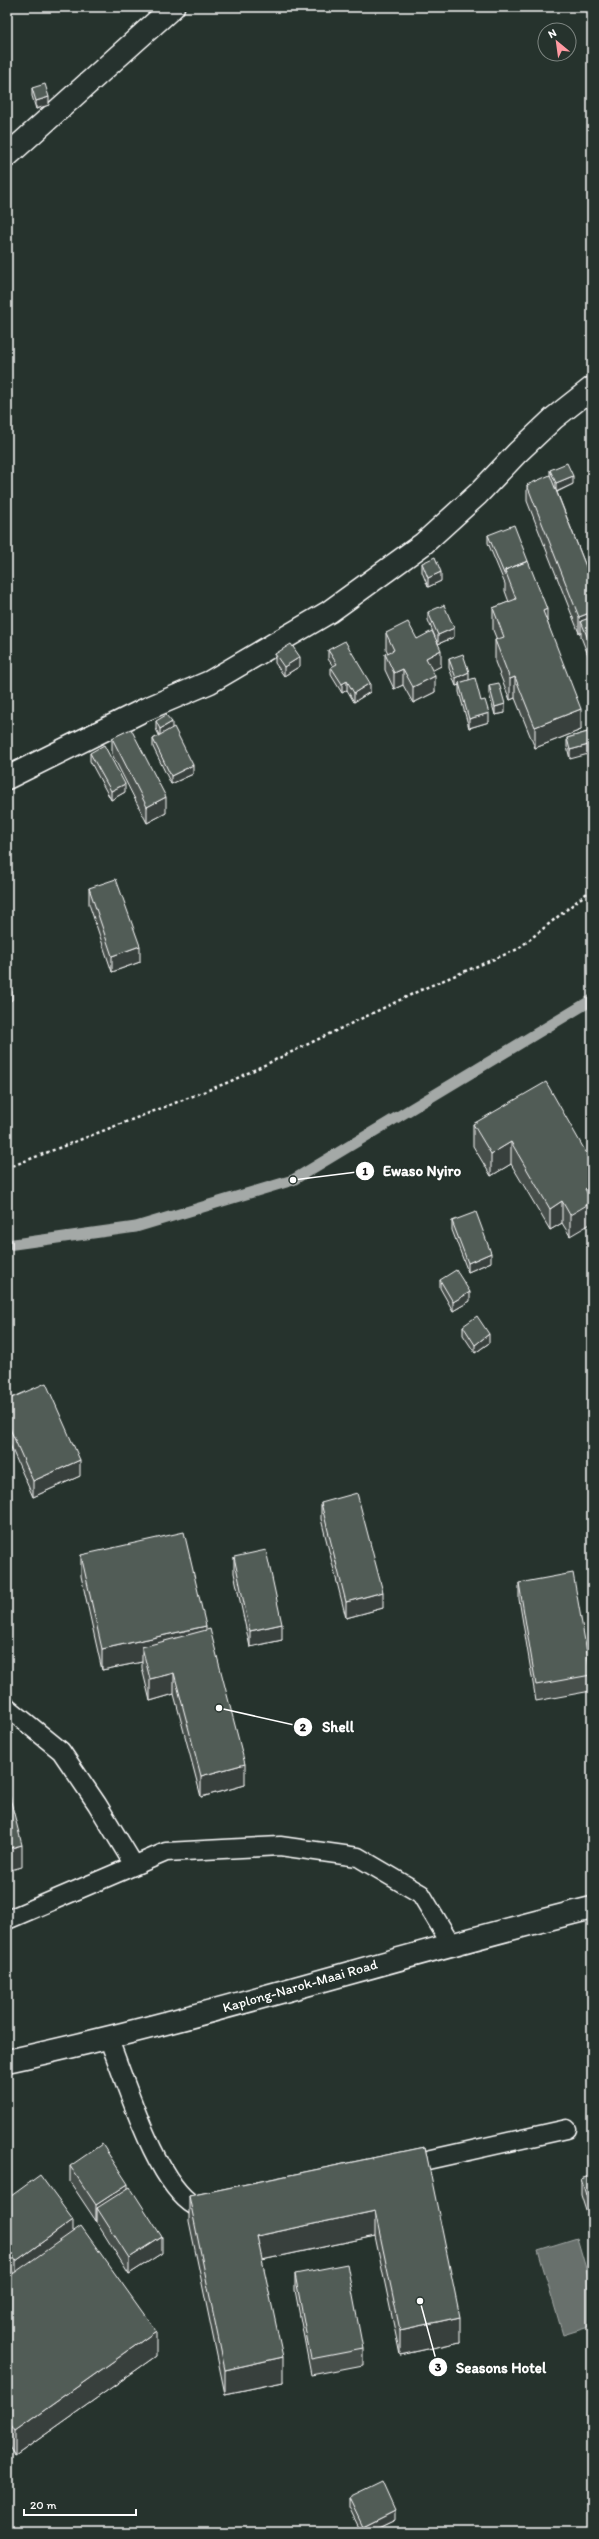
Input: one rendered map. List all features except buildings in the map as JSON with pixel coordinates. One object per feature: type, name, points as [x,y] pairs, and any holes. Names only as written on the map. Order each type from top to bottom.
[{"type":"main road","points":[[7,156],[173,7]]},
{"type":"main road","points":[[7,778],[95,733],[210,682],[329,612],[423,544],[478,494],[517,453],[554,418],[592,388]]},
{"type":"main road","name":"Kaplong-Narok-Maai Road","points":[[7,2061],[109,2040],[451,1944],[592,1908]]},
{"type":"lane","points":[[7,1707],[61,1751],[97,1804],[134,1865]]},
{"type":"lane","points":[[7,1920],[166,1852],[280,1846],[358,1857],[421,1894],[451,1944]]},
{"type":"lane","points":[[109,2040],[160,2166],[178,2192],[196,2206],[212,2209],[225,2206]]},
{"type":"lane","points":[[390,2168],[567,2129]]},
{"type":"path","points":[[7,1168],[229,1082],[425,988],[518,949],[592,889]]},
{"type":"shaded area","points":[[577,2238],[592,2289],[592,2326],[563,2335],[538,2250]]},
{"type":"waterway","points":[[7,1245],[136,1227],[293,1180],[592,1000]]},
{"type":"place","name":"Ewaso Nyiro","points":[[293,1180]]},
{"type":"place","name":"Shell","points":[[219,1708]]},
{"type":"place","name":"Seasons Hotel","points":[[420,2301]]}]
